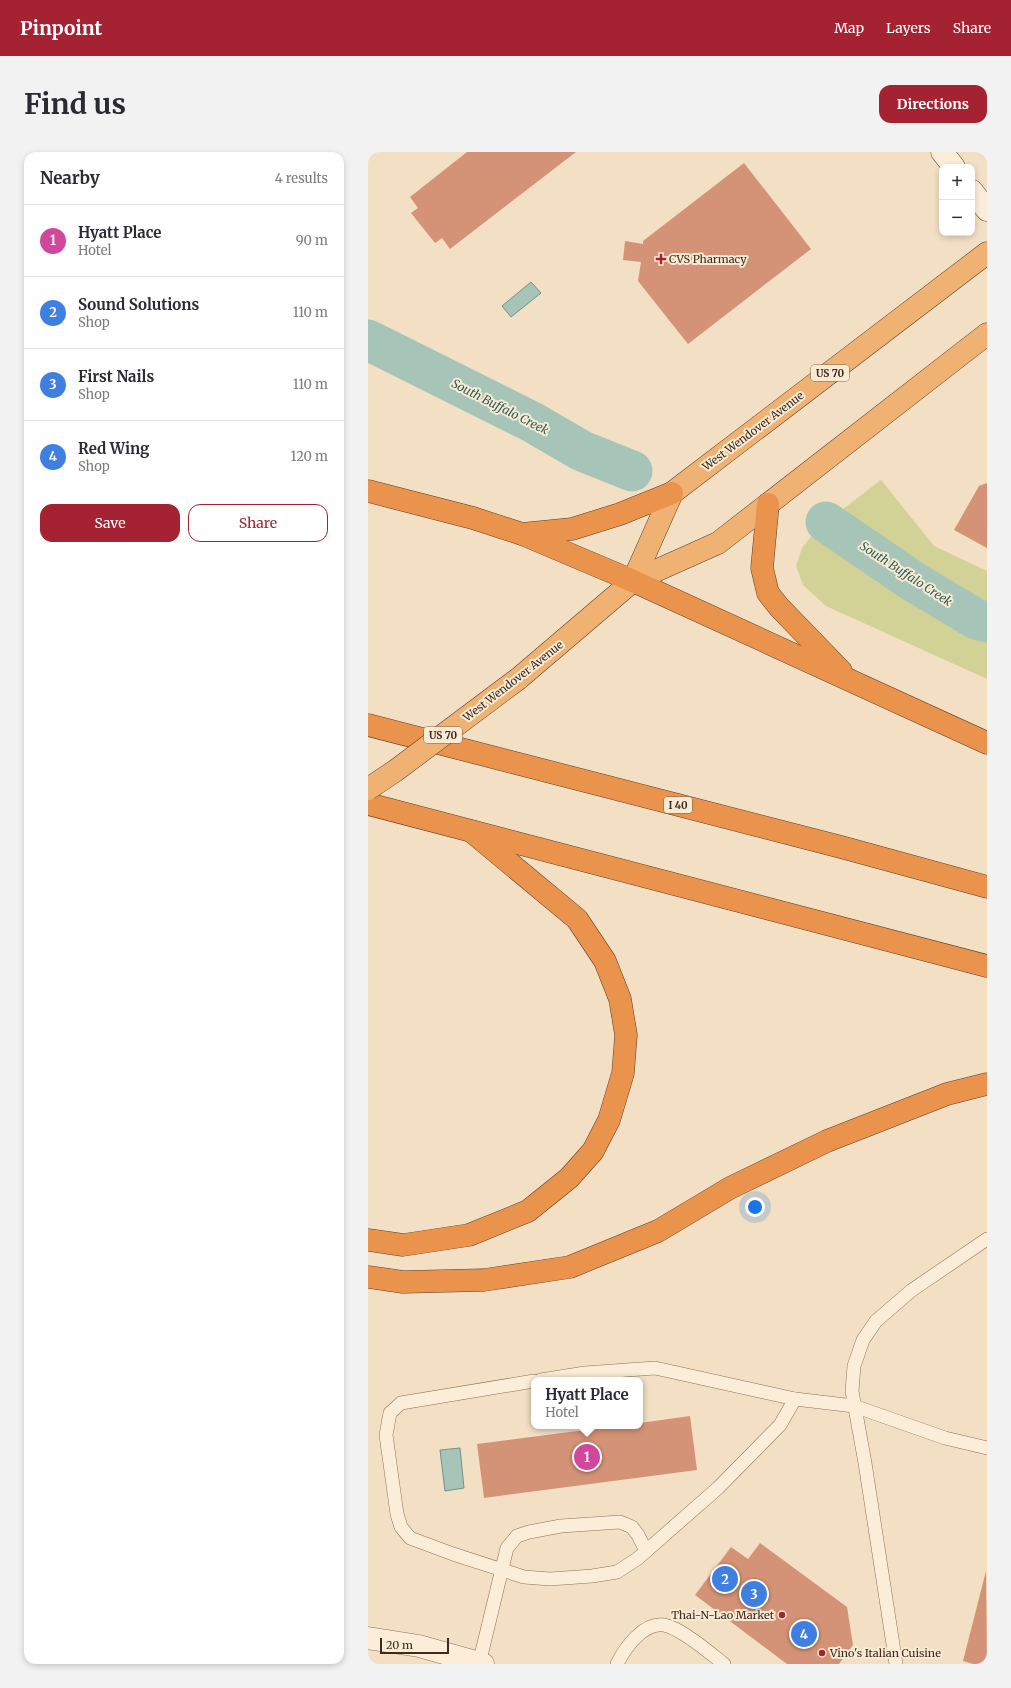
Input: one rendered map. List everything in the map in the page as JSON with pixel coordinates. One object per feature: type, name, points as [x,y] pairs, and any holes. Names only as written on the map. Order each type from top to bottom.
[{"type":"highway","name":"West Wendover Avenue","points":[[633,581],[672,493],[987,253]]},
{"type":"highway","name":"West Wendover Avenue","points":[[368,789],[395,771],[518,679],[633,581],[718,543],[987,334]]},
{"type":"highway","points":[[368,491],[473,518],[522,534],[633,581],[987,743]]},
{"type":"highway","points":[[522,534],[572,529],[620,514],[672,493]]},
{"type":"highway","points":[[768,504],[762,568],[768,593],[779,607],[851,680]]},
{"type":"highway","name":"I 40","points":[[368,725],[841,847],[987,887]]},
{"type":"highway","points":[[368,804],[987,966]]},
{"type":"highway","points":[[368,1240],[403,1244],[469,1235],[528,1211],[569,1178],[593,1151],[609,1120],[624,1073],[626,1035],[620,999],[605,961],[577,919],[471,831]]},
{"type":"highway","points":[[368,1277],[403,1282],[484,1280],[570,1267],[658,1231],[730,1188],[827,1142],[947,1094],[987,1084]]},
{"type":"street","points":[[942,152],[952,164]]},
{"type":"street","points":[[975,194],[987,210]]},
{"type":"street","points":[[368,1638],[419,1646],[480,1664]]},
{"type":"lane","points":[[894,1664],[865,1463],[854,1406],[852,1391],[854,1366],[863,1340],[876,1321],[912,1290],[987,1239]]},
{"type":"lane","points":[[560,1377],[585,1373],[655,1368],[795,1399],[854,1406],[945,1438],[987,1448]]},
{"type":"lane","points":[[531,1381],[401,1403],[390,1413],[386,1435],[397,1514],[400,1527],[410,1538],[524,1577],[550,1579],[592,1576],[617,1572],[637,1559],[723,1483],[780,1425],[795,1399]]},
{"type":"lane","points":[[480,1664],[507,1548],[517,1536],[529,1532],[561,1526],[620,1522],[632,1527],[646,1551]]},
{"type":"lane","points":[[617,1664],[624,1651],[641,1633],[652,1626],[665,1625],[683,1633],[724,1664]]},
{"type":"green space","points":[[881,480],[934,546],[987,571],[987,679],[826,606],[803,585],[796,566],[802,548],[817,529]]},
{"type":"shaded area","points":[[531,282],[541,293],[511,317],[502,306]]},
{"type":"shaded area","points":[[460,1448],[464,1488],[445,1491],[440,1450]]},
{"type":"building","points":[[467,152],[576,152],[450,249],[442,238],[435,243],[411,213],[418,208],[410,197]]},
{"type":"building","name":"CVS Pharmacy","points":[[744,163],[811,249],[688,344],[638,281],[641,262],[623,260],[625,241],[643,244],[643,241]]},
{"type":"building","points":[[987,483],[987,548],[954,530],[979,486]]},
{"type":"building","points":[[690,1416],[697,1470],[484,1498],[477,1444],[593,1429],[643,1429],[643,1423]]},
{"type":"building","points":[[760,1543],[847,1607],[853,1645],[839,1664],[787,1664],[695,1595],[731,1547],[748,1559]]},
{"type":"building","points":[[986,1571],[987,1664],[973,1664],[963,1661]]},
{"type":"waterway","name":"South Buffalo Creek","points":[[368,340],[532,422],[582,451],[632,471]]},
{"type":"waterway","name":"South Buffalo Creek","points":[[826,522],[914,582],[976,619],[987,622]]},
{"type":"place","name":"CVS Pharmacy","points":[[661,259]]},
{"type":"place","name":"Hyatt Place","points":[[587,1457]]},
{"type":"place","name":"Sound Solutions","points":[[725,1579]]},
{"type":"place","name":"First Nails","points":[[754,1594]]},
{"type":"place","name":"Thai-N-Lao Market","points":[[782,1615]]},
{"type":"place","name":"Red Wing","points":[[804,1634]]},
{"type":"place","name":"Vino's Italian Cuisine","points":[[822,1653]]}]
